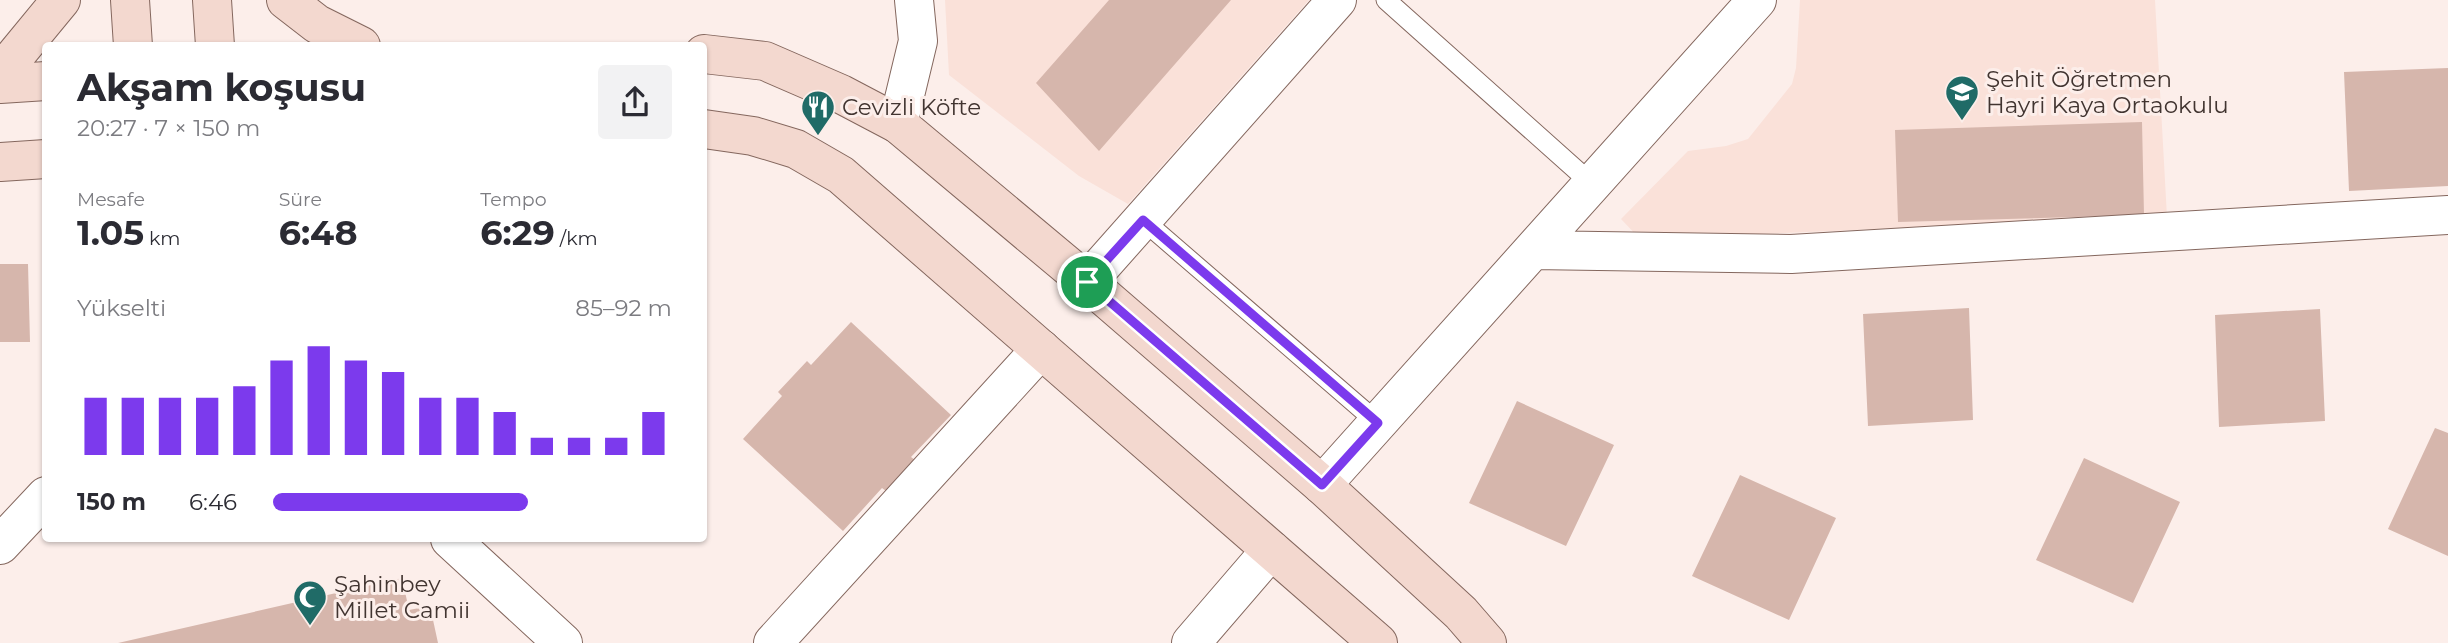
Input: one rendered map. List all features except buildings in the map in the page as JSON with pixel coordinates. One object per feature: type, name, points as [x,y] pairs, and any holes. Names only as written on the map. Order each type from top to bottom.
[{"type":"main road","points":[[0,74],[61,0]]},
{"type":"main road","points":[[130,0],[133,42]]},
{"type":"main road","points":[[212,0],[215,42]]},
{"type":"main road","points":[[286,0],[317,24],[353,42]]},
{"type":"main road","points":[[707,54],[765,61],[841,94],[898,124],[1087,282],[1322,485],[1461,613],[1488,643]]},
{"type":"main road","points":[[0,84],[42,81]]},
{"type":"main road","points":[[707,129],[753,136],[796,149],[841,175],[1378,643]]},
{"type":"main road","points":[[0,162],[42,159]]},
{"type":"street","points":[[898,124],[918,41],[914,0]]},
{"type":"street","points":[[1087,282],[1337,0]]},
{"type":"street","points":[[1322,485],[1757,0]]},
{"type":"street","points":[[1533,250],[1791,254],[2448,215]]},
{"type":"street","points":[[773,643],[1041,349]]},
{"type":"street","points":[[0,545],[42,500]]},
{"type":"street","points":[[453,542],[563,643]]},
{"type":"street","points":[[1191,643],[1271,550]]},
{"type":"lane","points":[[1386,0],[1592,184]]},
{"type":"lane","points":[[1143,220],[1378,423]]},
{"type":"shaded area","points":[[945,0],[1309,0],[1128,204],[1079,176],[949,75]]},
{"type":"shaded area","name":"Şehit Öğretmen Hayri Kaya Ortaokulu","points":[[1800,0],[2155,0],[2167,217],[1640,239],[1621,219],[1688,151],[1726,146],[1748,139],[1792,84],[1796,68]]},
{"type":"place","name":"Şehit Öğretmen Hayri Kaya Ortaokulu","points":[[1962,122]]},
{"type":"place","name":"Cevizli Köfte","points":[[818,137]]},
{"type":"place","name":"Şahinbey Millet Camii","points":[[310,627]]},
{"type":"route","points":[[1143,220],[1378,423],[1322,485],[1087,282],[1143,220]]}]
